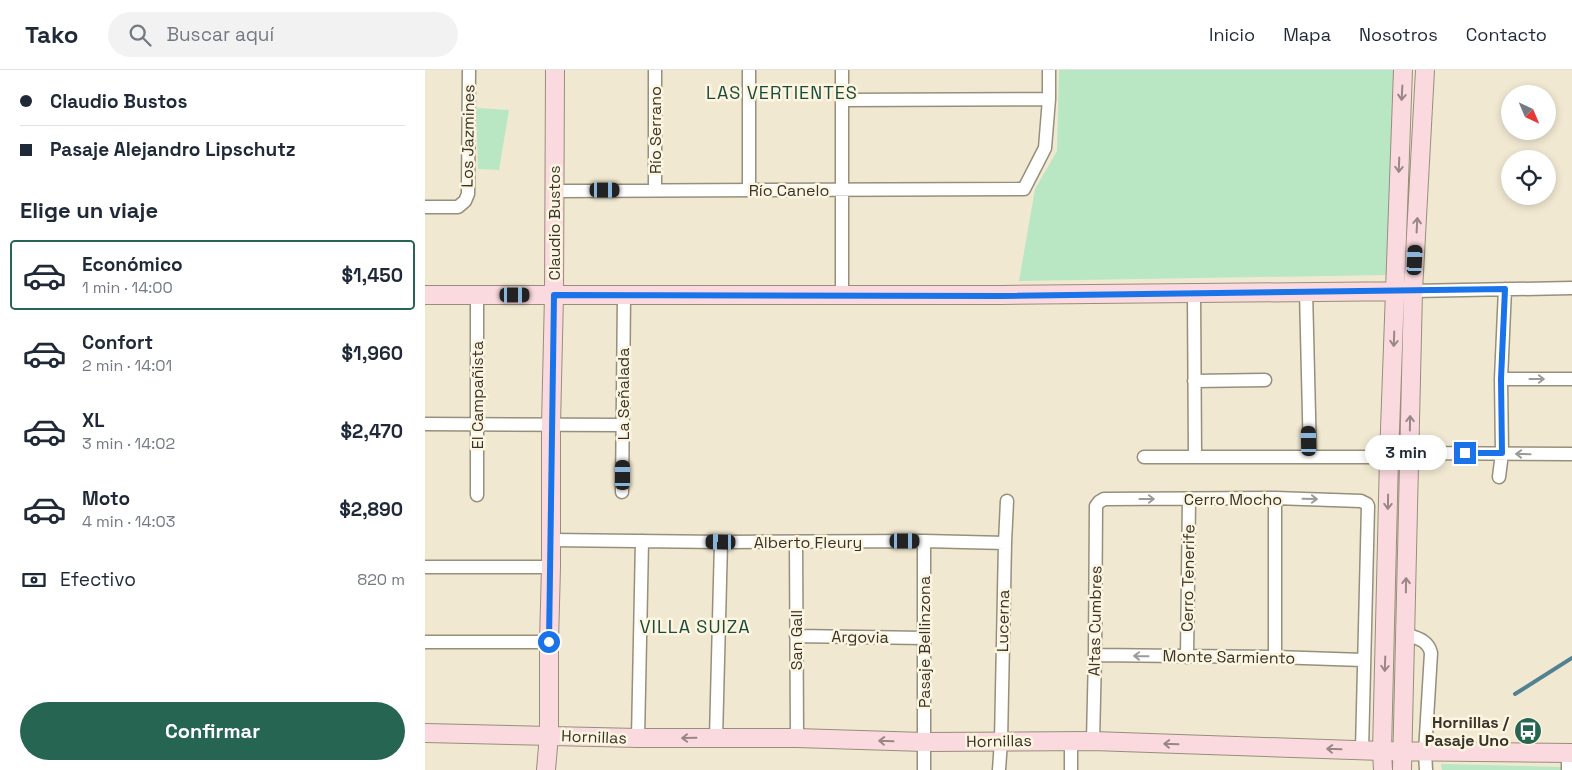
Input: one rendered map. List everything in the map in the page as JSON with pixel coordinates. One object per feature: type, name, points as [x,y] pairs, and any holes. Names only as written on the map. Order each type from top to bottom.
[{"type":"street","name":"Los Jazmines","points":[[425,207],[458,207],[465,201],[468,194],[469,70]]},
{"type":"street","name":"Claudio Bustos","points":[[546,770],[549,736],[555,70]]},
{"type":"street","name":"Río Serrano","points":[[655,70],[655,190]]},
{"type":"street","points":[[749,70],[749,190]]},
{"type":"street","points":[[842,70],[842,295]]},
{"type":"street","points":[[842,100],[1049,99],[1049,70]]},
{"type":"street","points":[[1383,770],[1389,457],[1403,70]]},
{"type":"street","points":[[1402,770],[1413,291],[1425,70]]},
{"type":"street","name":"Río Canelo","points":[[554,191],[1024,189],[1045,148],[1049,99]]},
{"type":"street","points":[[425,295],[1001,296],[1572,288]]},
{"type":"street","points":[[1499,477],[1502,453],[1501,379],[1505,289]]},
{"type":"street","points":[[1306,291],[1309,457]]},
{"type":"street","points":[[1194,293],[1195,457]]},
{"type":"street","name":"El Campañista","points":[[477,295],[477,495]]},
{"type":"street","name":"La Señalada","points":[[623,295],[623,492]]},
{"type":"street","points":[[1501,379],[1572,379]]},
{"type":"street","points":[[1194,381],[1265,380]]},
{"type":"street","points":[[425,424],[623,425]]},
{"type":"street","points":[[1409,454],[1572,454]]},
{"type":"street","points":[[1144,457],[1389,457]]},
{"type":"street","points":[[1275,498],[1275,657]]},
{"type":"street","name":"Cerro Mocho","points":[[1099,502],[1104,499],[1275,498],[1361,500],[1368,506],[1363,660]]},
{"type":"street","name":"Cerro Tenerife","points":[[1187,657],[1189,499]]},
{"type":"street","name":"Lucerna","points":[[999,770],[1007,501]]},
{"type":"street","name":"Altas Cumbres","points":[[1093,741],[1096,506],[1099,502]]},
{"type":"street","name":"Alberto Fleury","points":[[551,540],[1005,543]]},
{"type":"street","points":[[638,738],[642,541]]},
{"type":"street","name":"Pasaje Bellinzona","points":[[924,541],[924,770]]},
{"type":"street","points":[[716,738],[721,542]]},
{"type":"street","name":"San Gall","points":[[796,542],[797,738]]},
{"type":"street","points":[[425,567],[551,567]]},
{"type":"street","points":[[1405,634],[1424,641],[1431,653],[1425,752],[1426,770]]},
{"type":"street","name":"Argovia","points":[[796,636],[924,638]]},
{"type":"street","points":[[425,642],[549,642]]},
{"type":"street","name":"Monte Sarmiento","points":[[1095,655],[1363,660]]},
{"type":"street","points":[[1362,750],[1363,660]]},
{"type":"street","name":"Hornillas","points":[[425,733],[638,738],[797,738],[924,742],[1093,741],[1402,751],[1569,759]]},
{"type":"street","points":[[1071,741],[1071,770]]},
{"type":"green space","points":[[1059,70],[1394,70],[1386,275],[1019,281],[1035,189],[1057,151]]},
{"type":"green space","points":[[476,108],[509,110],[499,170],[478,169]]},
{"type":"green space","points":[[1441,764],[1562,767],[1562,770],[1442,770]]},
{"type":"waterway","points":[[1515,694],[1572,658]]},
{"type":"place","name":"Hornillas / Pasaje Uno","points":[[1528,731]]},
{"type":"district","name":"LAS VERTIENTES","points":[[782,92]]},
{"type":"district","name":"VILLA SUIZA","points":[[695,626]]},
{"type":"route","points":[[549,642],[554,295],[1001,296],[1505,289],[1501,379],[1502,453],[1465,453]]}]
